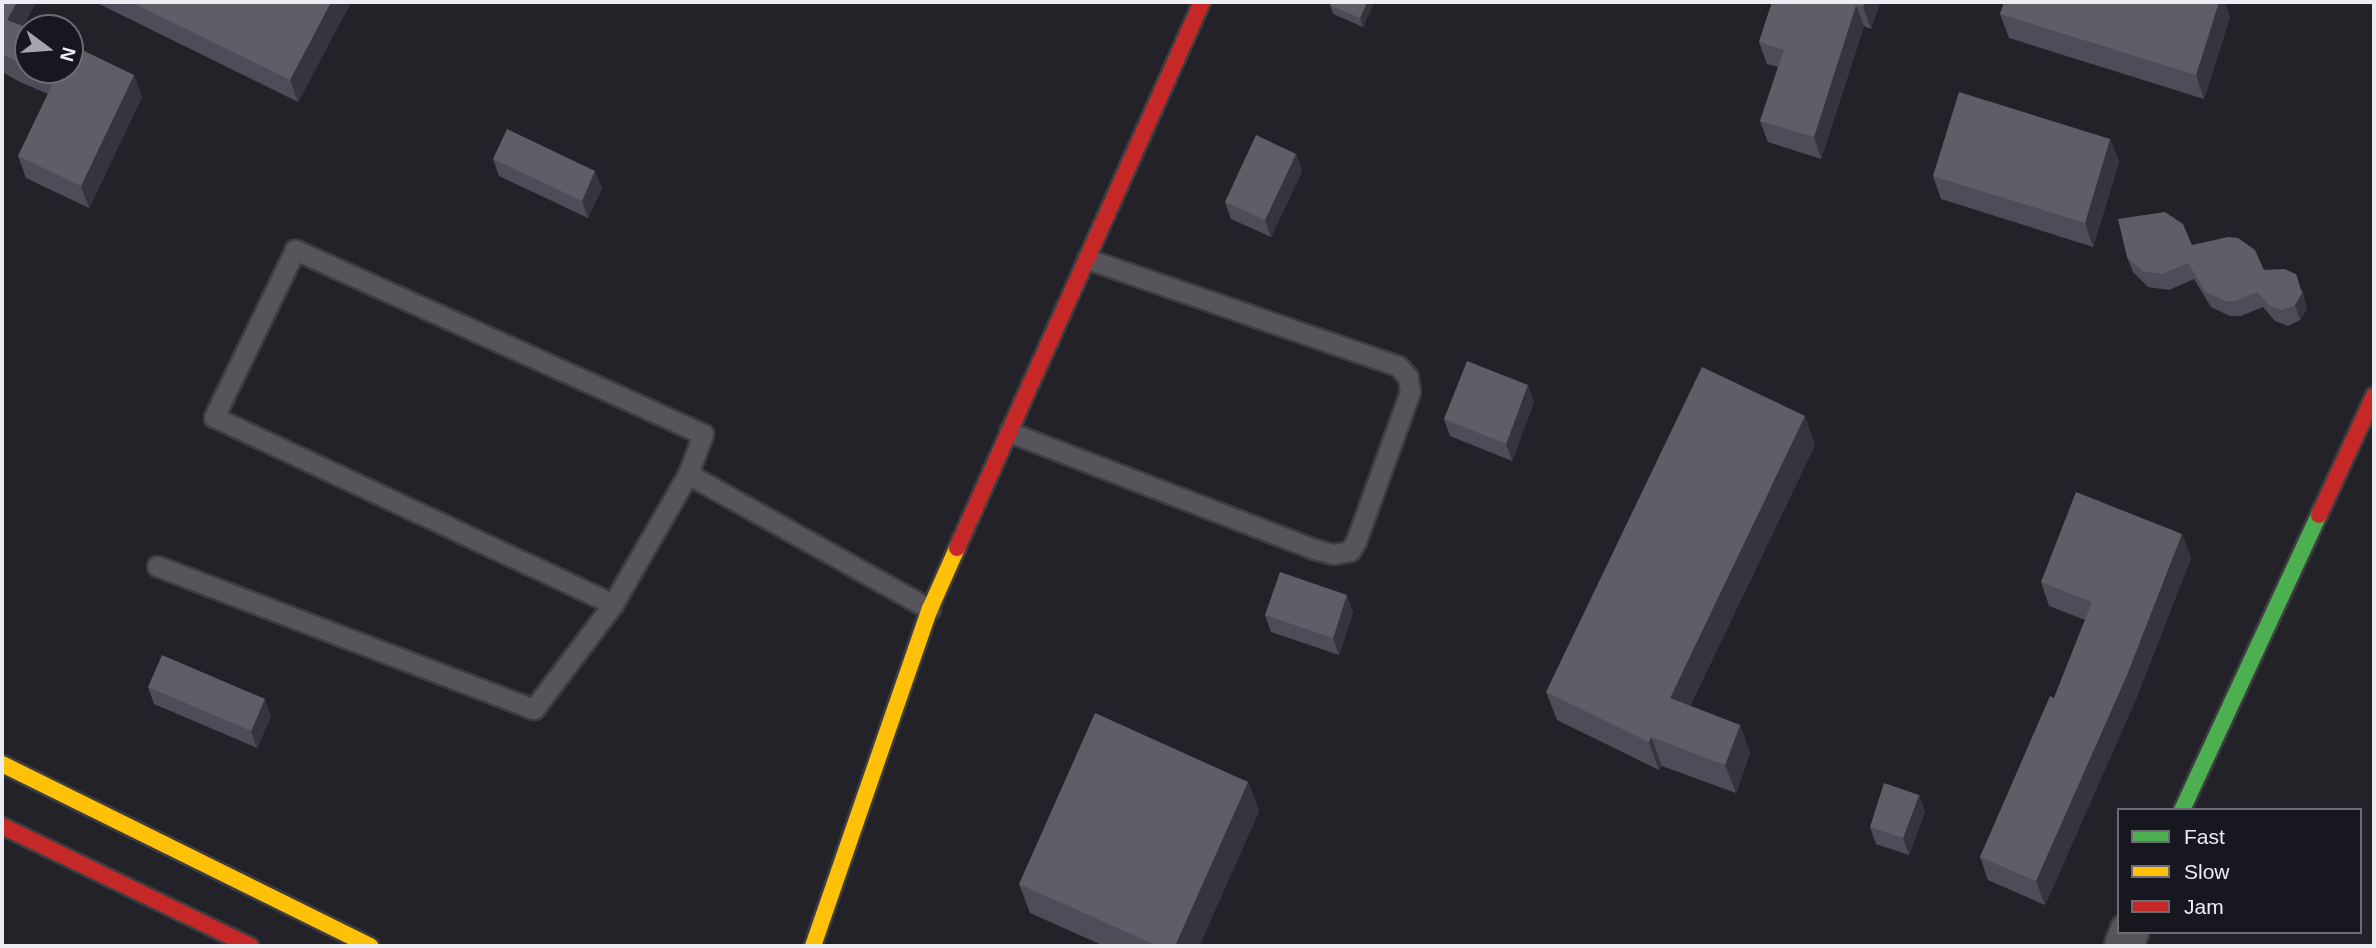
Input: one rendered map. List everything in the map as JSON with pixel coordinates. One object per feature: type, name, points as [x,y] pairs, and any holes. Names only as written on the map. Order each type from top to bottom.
[{"type":"street","points":[[813,946],[930,609],[1202,2]]},
{"type":"street","points":[[2183,808],[2374,396]]},
{"type":"street","points":[[2,764],[370,946]]},
{"type":"street","points":[[2,826],[250,946]]},
{"type":"lane","points":[[157,566],[534,709],[614,604],[688,474],[703,434],[295,250],[214,417],[614,604]]},
{"type":"lane","points":[[1009,432],[1314,549],[1333,554],[1350,551],[1356,541],[1410,392],[1408,377],[1398,366],[1087,259]]},
{"type":"lane","points":[[688,474],[930,609]]},
{"type":"building","points":[[2,2],[17,2],[7,20],[14,23],[14,60],[2,54]]},
{"type":"building","points":[[131,2],[331,2],[290,80]]},
{"type":"building","points":[[1331,2],[1367,2],[1360,18],[1330,5]]},
{"type":"building","points":[[1772,2],[1865,2],[1863,7],[1856,5],[1814,137],[1760,121],[1784,50],[1759,42]]},
{"type":"building","points":[[2004,2],[2219,2],[2196,75],[2000,14]]},
{"type":"building","points":[[84,51],[134,75],[81,186],[18,156],[53,84],[84,84]]},
{"type":"building","points":[[1959,92],[2110,139],[2085,223],[1933,176]]},
{"type":"building","points":[[507,129],[595,171],[582,201],[493,159]]},
{"type":"building","points":[[1256,135],[1296,154],[1265,220],[1225,202]]},
{"type":"building","points":[[2165,212],[2183,224],[2192,245],[2228,237],[2238,238],[2255,250],[2264,270],[2284,269],[2296,274],[2302,293],[2295,305],[2282,310],[2270,306],[2257,292],[2236,301],[2225,301],[2206,292],[2188,263],[2163,274],[2142,271],[2127,257],[2118,219]]},
{"type":"building","points":[[1467,361],[1528,385],[1506,444],[1444,419]]},
{"type":"building","points":[[1702,367],[1805,416],[1670,698],[1740,725],[1725,765],[1651,737],[1649,742],[1546,692]]},
{"type":"building","points":[[2076,492],[2182,534],[2127,675],[2036,881],[1980,857],[2050,696],[2054,698],[2092,602],[2041,582]]},
{"type":"building","points":[[1280,572],[1347,595],[1333,638],[1265,615]]},
{"type":"building","points":[[162,655],[265,699],[251,731],[148,687]]},
{"type":"building","points":[[1095,713],[1248,782],[1175,946],[1158,946],[1019,884]]},
{"type":"building","points":[[1884,783],[1919,795],[1903,838],[1870,827]]},
{"type":"traffic: fast","points":[[2183,808],[2319,515]]},
{"type":"traffic: slow","points":[[813,946],[930,609],[957,548]]},
{"type":"traffic: slow","points":[[2,764],[370,946]]},
{"type":"traffic: jam","points":[[957,548],[1202,2]]},
{"type":"traffic: jam","points":[[2319,515],[2374,396]]},
{"type":"traffic: jam","points":[[2,826],[250,946]]}]
